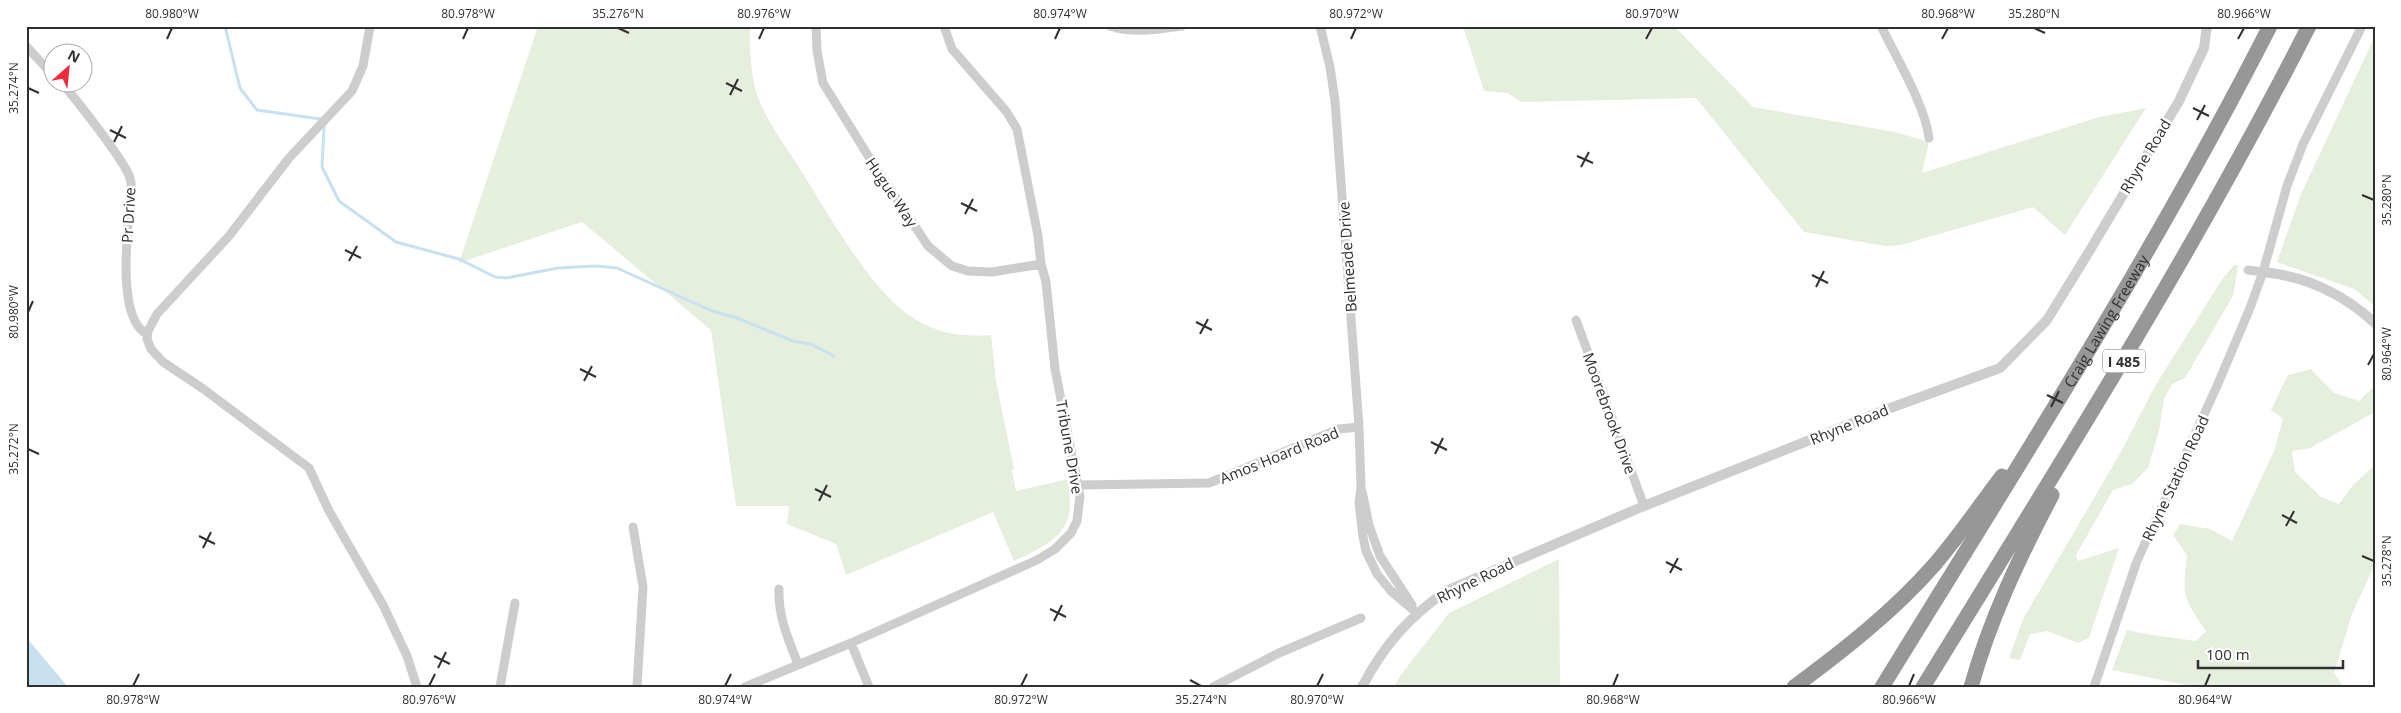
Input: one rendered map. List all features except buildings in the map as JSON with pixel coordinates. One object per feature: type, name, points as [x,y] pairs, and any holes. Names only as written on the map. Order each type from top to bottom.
[{"type":"highway","name":"Craig Lawing Freeway","points":[[1882,687],[2063,394],[2176,204],[2270,26]]},
{"type":"highway","name":"I 485","points":[[1923,687],[2112,381],[2238,163],[2309,26]]},
{"type":"highway","points":[[1971,687],[1991,621],[2014,569],[2112,381]]},
{"type":"highway","points":[[1794,687],[1866,631],[1935,564],[2063,394]]},
{"type":"street","points":[[147,334],[157,314],[229,236],[289,158],[352,91],[363,66],[370,26]]},
{"type":"street","name":"Hugue Way","points":[[816,26],[817,51],[823,82],[872,162],[928,246],[946,262],[968,271],[992,272],[1041,264]]},
{"type":"street","name":"Tribune Drive","points":[[745,687],[851,643],[1049,554],[1064,542],[1077,521],[1079,485],[1055,369],[1046,282],[1041,264],[1035,219],[1017,129],[1006,111],[952,49],[944,26]]},
{"type":"street","points":[[1110,26],[1122,30],[1143,31],[1182,26]]},
{"type":"street","name":"Belmeade Drive","points":[[1320,26],[1330,67],[1334,101],[1359,427],[1361,488],[1359,502],[1363,537],[1369,558],[1377,574],[1391,591],[1417,613]]},
{"type":"street","points":[[1881,26],[1919,107],[1928,128],[1929,138]]},
{"type":"street","name":"Rhyne Road","points":[[1362,687],[1378,658],[1395,634],[1417,613],[1446,591],[1644,506],[1885,410],[2000,368],[2047,320],[2087,255],[2179,101],[2204,48],[2208,26]]},
{"type":"street","name":"Rhyne Station Road","points":[[2094,687],[2137,561],[2217,386],[2263,272],[2286,186],[2303,144],[2362,26]]},
{"type":"street","points":[[26,46],[42,63]]},
{"type":"street","name":"Pr Drive","points":[[68,92],[118,158],[130,178],[126,268],[132,317],[139,330],[147,334],[151,349],[162,362],[202,388],[309,468],[329,511],[382,605],[407,656],[416,687]]},
{"type":"street","points":[[2248,270],[2288,276],[2320,286],[2344,299],[2375,323]]},
{"type":"street","name":"Moorebrook Drive","points":[[1576,320],[1644,506]]},
{"type":"street","name":"Amos Hoard Road","points":[[1079,485],[1208,483],[1340,429],[1359,427]]},
{"type":"street","points":[[633,527],[643,587],[636,687]]},
{"type":"street","points":[[779,588],[779,602],[783,625],[798,664]]},
{"type":"street","points":[[500,687],[515,603]]},
{"type":"street","points":[[1213,687],[1279,653],[1361,618]]},
{"type":"street","points":[[851,643],[869,687]]},
{"type":"green space","points":[[538,26],[750,26],[753,80],[759,101],[837,229],[867,272],[899,307],[924,324],[952,333],[991,335],[996,381],[1014,469],[1012,470],[1016,491],[1068,479],[1070,507],[1064,527],[1058,534],[1042,547],[1014,561],[993,512],[846,575],[836,544],[787,524],[789,506],[736,506],[711,330],[582,222],[459,263]]},
{"type":"green space","points":[[1463,26],[1674,26],[1753,107],[1895,132],[1929,142],[1922,173],[2099,117],[2146,108],[2065,235],[2033,207],[1901,245],[1886,246],[1804,232],[1696,98],[1522,102],[1507,93],[1484,91]]},
{"type":"green space","points":[[2375,36],[2375,306],[2354,289],[2277,262],[2301,194]]},
{"type":"green space","points":[[2234,265],[2238,265],[2233,296],[2185,378],[2172,384],[2164,399],[2159,431],[2148,468],[2132,484],[2113,490],[2076,555],[2078,561],[2119,548],[2089,638],[2078,643],[2047,631],[2030,634],[2020,660],[2009,658],[2023,619],[2121,452],[2155,386],[2223,278]]},
{"type":"green space","points":[[2311,369],[2334,393],[2359,401],[2375,385],[2375,412],[2310,448],[2292,451],[2295,472],[2321,497],[2339,504],[2353,485],[2375,465],[2375,564],[2352,614],[2334,673],[2344,687],[2196,687],[2112,670],[2127,630],[2196,641],[2206,631],[2186,596],[2187,555],[2173,535],[2180,524],[2210,529],[2232,541],[2274,451],[2283,419],[2271,410],[2288,375]]},
{"type":"green space","points":[[1559,559],[1560,687],[1394,687],[1400,676],[1449,613]]},
{"type":"water","points":[[26,637],[68,687],[26,687]]},
{"type":"waterway","points":[[225,26],[240,88],[257,110],[320,119]]},
{"type":"waterway","points":[[324,126],[322,167],[339,201],[396,242],[459,259],[495,277],[506,278],[558,268],[596,266],[617,268],[712,311],[737,318],[793,341],[811,344],[834,356]]}]
